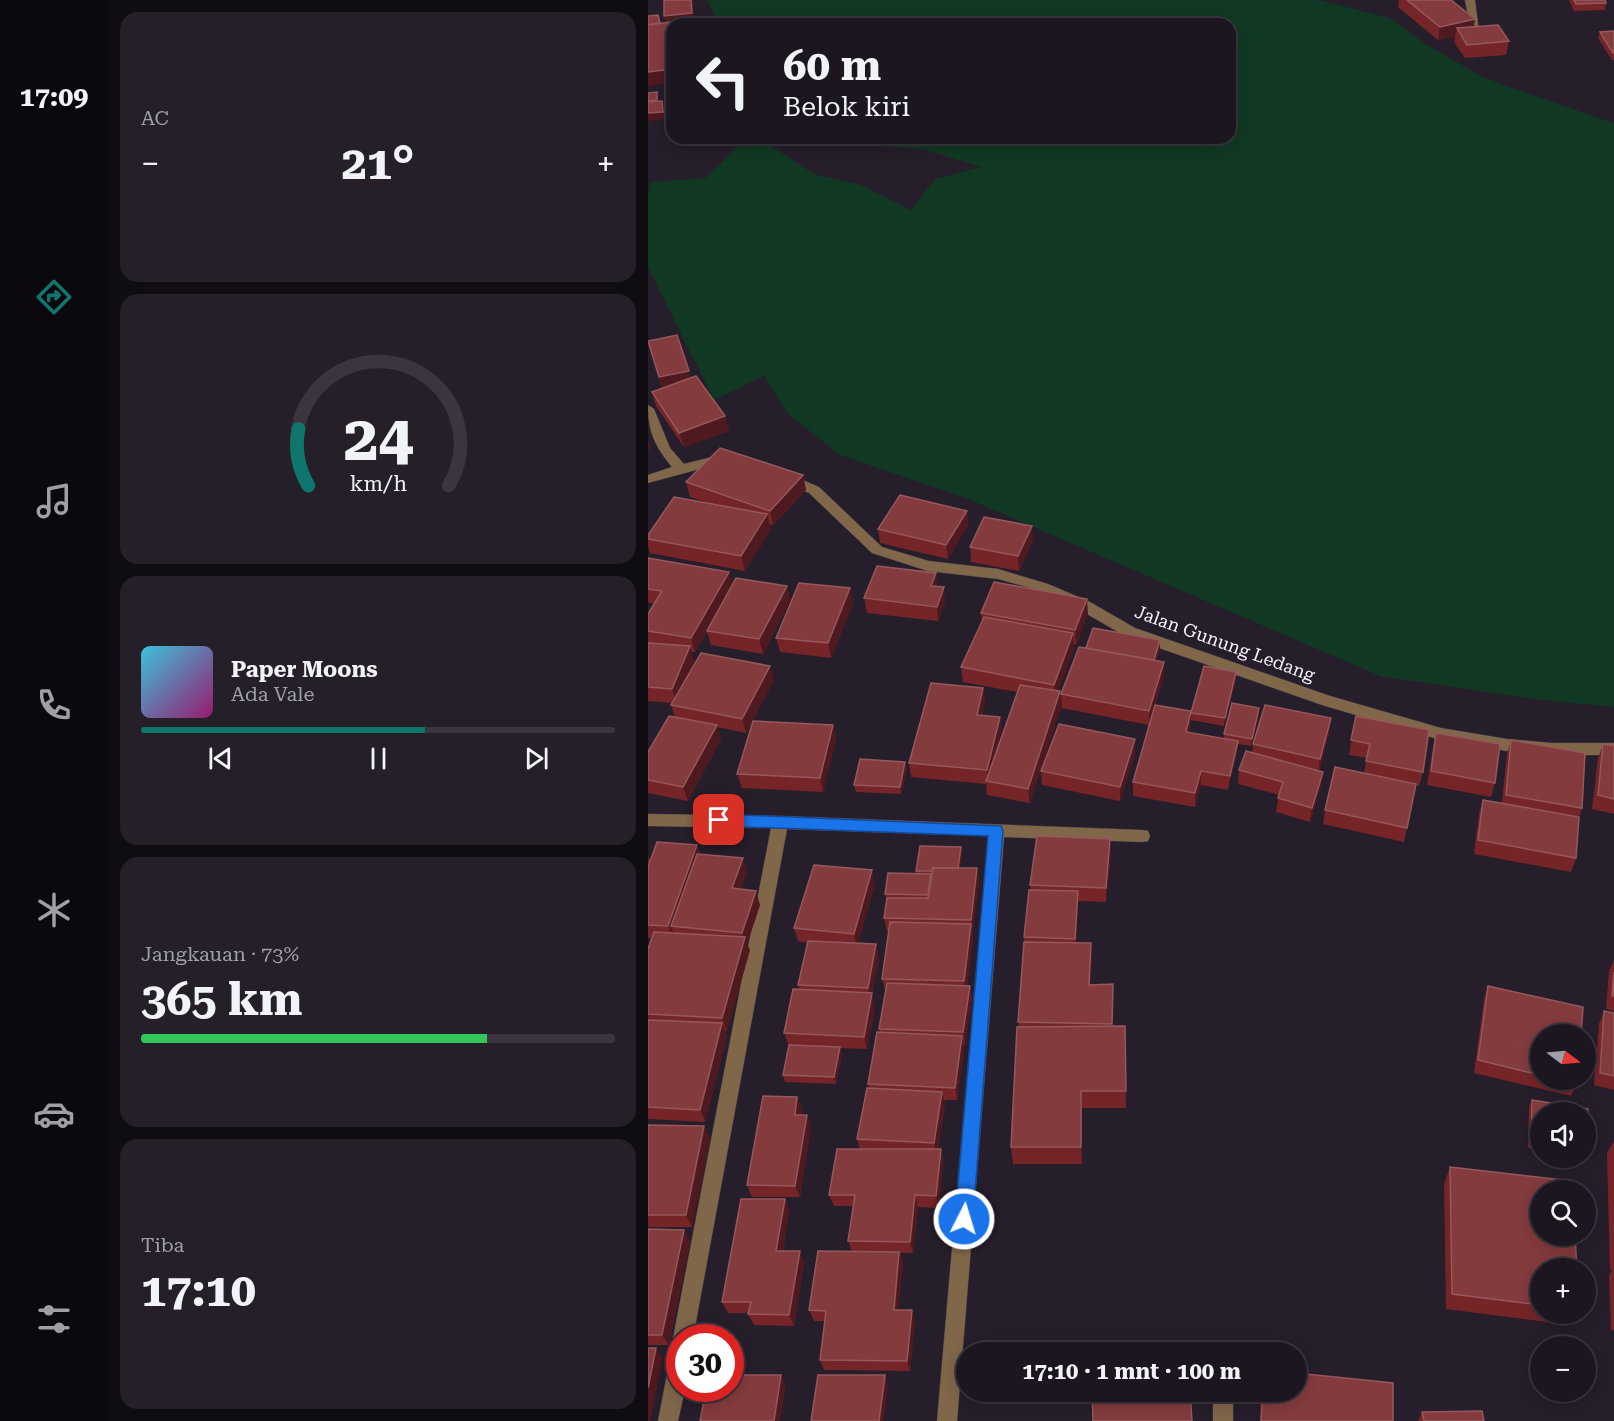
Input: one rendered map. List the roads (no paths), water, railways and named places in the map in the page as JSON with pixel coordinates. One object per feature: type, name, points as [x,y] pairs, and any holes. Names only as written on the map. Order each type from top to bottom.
[{"type":"street","points":[[1470,0],[1476,30]]},
{"type":"street","points":[[648,409],[664,449],[681,469]]},
{"type":"street","points":[[648,479],[724,458],[738,458]]},
{"type":"street","name":"Jalan Gunung Ledang","points":[[770,469],[814,490],[877,550],[928,566],[998,574],[1043,587],[1085,606],[1130,632],[1327,701],[1441,734],[1507,745],[1552,749],[1614,750]]},
{"type":"street","points":[[648,820],[780,822],[1142,836]]},
{"type":"street","points":[[686,1324],[780,822]]},
{"type":"street","points":[[947,1421],[996,831]]},
{"type":"street","points":[[668,1421],[672,1402]]}]
